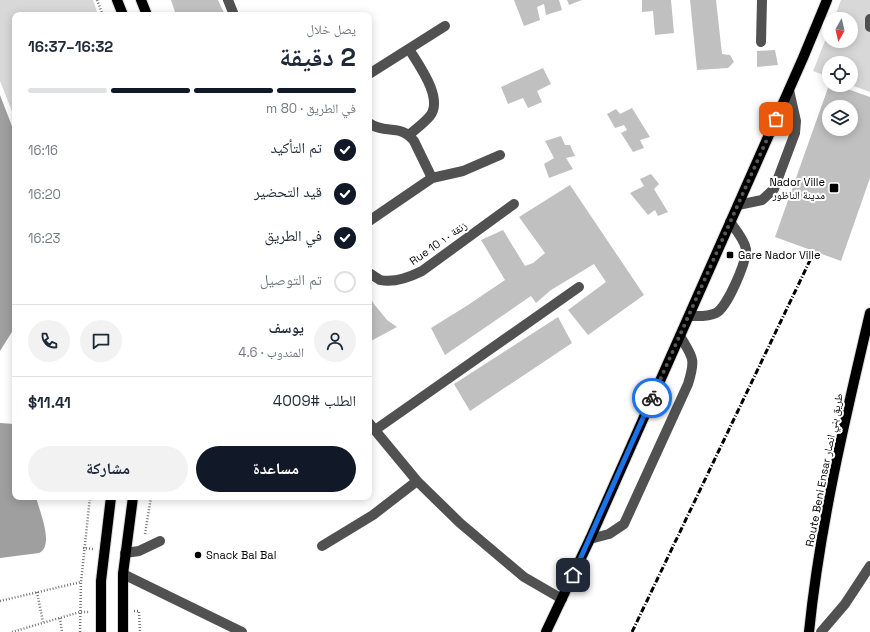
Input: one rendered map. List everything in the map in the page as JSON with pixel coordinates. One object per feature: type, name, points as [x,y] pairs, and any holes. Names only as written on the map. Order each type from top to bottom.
[{"type":"main road","points":[[117,0],[122,12]]},
{"type":"main road","points":[[141,0],[146,12]]},
{"type":"main road","points":[[546,632],[590,540],[789,90],[827,0]]},
{"type":"main road","name":"Route Beni Ensar طريق بني انصار","points":[[809,632],[825,517],[840,440],[870,313]]},
{"type":"main road","points":[[101,632],[100,612],[104,550],[110,500]]},
{"type":"main road","points":[[122,632],[123,574],[133,500]]},
{"type":"street","points":[[228,0],[233,12]]},
{"type":"street","points":[[761,42],[762,0]]},
{"type":"street","points":[[870,19],[870,27]]},
{"type":"street","points":[[372,72],[445,26]]},
{"type":"street","points":[[409,49],[426,78],[434,100],[431,116],[410,135]]},
{"type":"street","points":[[738,205],[762,200],[774,189],[795,133],[795,116],[789,90]]},
{"type":"street","points":[[372,125],[380,129],[401,130],[410,135],[414,140],[432,178]]},
{"type":"street","points":[[372,219],[432,178],[463,171],[500,155]]},
{"type":"street","name":"Rue 10 زنقة ١٠","points":[[372,275],[380,280],[392,280],[413,275],[422,271],[514,204]]},
{"type":"street","points":[[689,316],[704,316],[717,313],[724,307],[745,261],[746,249],[742,239],[730,222]]},
{"type":"street","points":[[562,599],[524,577],[460,522],[417,481],[372,426],[578,287]]},
{"type":"street","points":[[590,540],[609,534],[624,524],[688,384],[694,361],[693,356],[680,336]]},
{"type":"street","points":[[322,546],[342,532],[373,515],[417,481]]},
{"type":"street","points":[[126,553],[135,553],[160,541]]},
{"type":"street","points":[[821,632],[845,604],[870,566]]},
{"type":"street","points":[[123,574],[242,632]]},
{"type":"path","points":[[97,0],[102,12]]},
{"type":"path","points":[[80,632],[83,548],[90,500]]},
{"type":"path","points":[[144,549],[151,500]]},
{"type":"path","points":[[0,601],[81,582]]},
{"type":"path","points":[[37,592],[44,622]]},
{"type":"path","points":[[122,612],[139,611],[140,632]]},
{"type":"path","points":[[12,632],[80,612],[100,612]]},
{"type":"path","points":[[60,618],[62,632]]},
{"type":"shaded area","points":[[0,0],[93,0],[97,12],[12,12],[12,111],[0,81]]},
{"type":"shaded area","points":[[841,0],[870,0],[870,92],[858,88],[858,56],[822,56],[822,74],[813,71],[822,48],[858,48],[858,12],[837,12]]},
{"type":"shaded area","points":[[0,95],[12,126],[12,332],[0,351]]},
{"type":"shaded area","points":[[0,423],[12,424],[12,500],[37,500],[45,527],[46,543],[44,549],[39,553],[0,558]]},
{"type":"building","points":[[171,0],[218,0],[224,12],[175,12]]},
{"type":"building","points":[[514,0],[559,0],[562,10],[546,15],[544,4],[537,7],[540,20],[524,26]]},
{"type":"building","points":[[567,0],[582,0],[569,5]]},
{"type":"building","points":[[642,0],[671,0],[674,33],[655,35],[653,11],[642,12]]},
{"type":"building","points":[[690,0],[716,0],[722,54],[730,55],[734,62],[728,68],[697,70]]},
{"type":"building","points":[[775,50],[778,65],[757,67],[757,51]]},
{"type":"building","points":[[543,68],[551,84],[537,91],[542,102],[528,108],[523,98],[508,104],[501,87]]},
{"type":"building","points":[[827,92],[856,92],[870,97],[870,178],[841,261],[775,237],[822,105],[822,136],[858,136],[858,100],[824,100]]},
{"type":"building","points":[[632,108],[650,137],[640,140],[644,148],[633,152],[621,133],[627,130],[624,125],[615,128],[607,114],[616,109],[620,114]]},
{"type":"building","points":[[561,136],[565,145],[570,145],[575,156],[566,158],[573,169],[549,178],[544,164],[554,158],[545,141]]},
{"type":"building","points":[[651,174],[659,184],[654,189],[668,212],[658,216],[655,210],[648,215],[630,193],[644,186],[640,179]]},
{"type":"building","points":[[570,185],[644,295],[588,335],[568,310],[606,282],[594,264],[551,290],[536,303],[531,296],[445,355],[431,328],[505,280],[481,240],[503,230],[525,266],[533,263],[545,253],[519,217]]},
{"type":"building","points":[[372,300],[387,320],[397,327],[372,340]]},
{"type":"building","points":[[558,317],[572,343],[470,411],[454,384]]},
{"type":"railway","points":[[632,632],[814,252]]},
{"type":"way so far","points":[[652,398],[776,119]]},
{"type":"place","name":"Nador Ville مدينة الناظور","points":[[834,188]]},
{"type":"place","name":"Gare Nador Ville","points":[[730,255]]},
{"type":"place","name":"Snack Bal Bal","points":[[198,555]]},
{"type":"route","points":[[573,575],[590,540],[652,398]]}]
